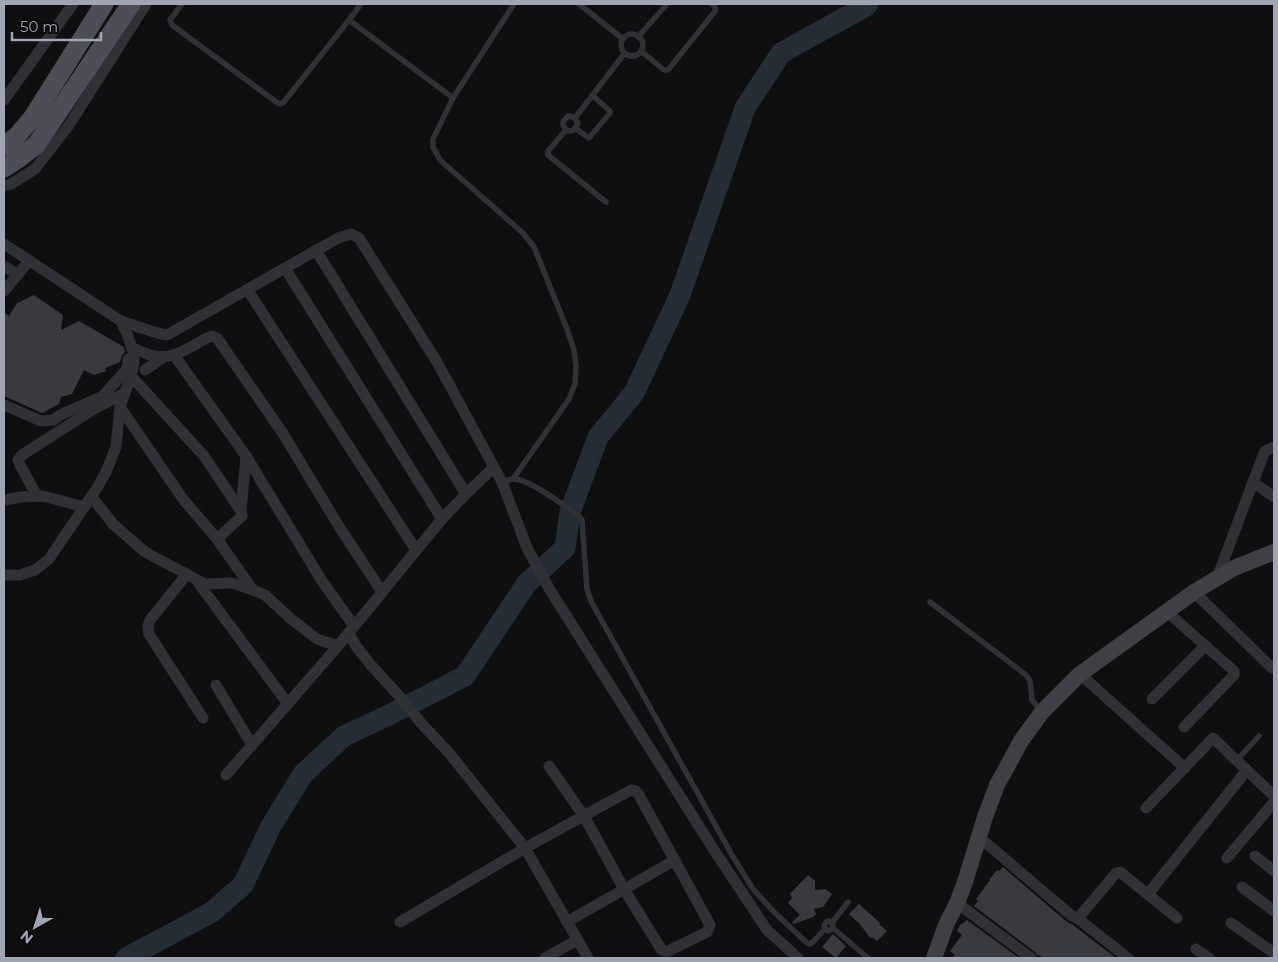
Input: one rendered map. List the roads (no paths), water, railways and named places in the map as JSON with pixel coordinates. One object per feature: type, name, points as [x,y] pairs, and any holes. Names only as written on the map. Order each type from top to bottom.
[{"type":"main road","points":[[4,146],[17,136],[33,117],[104,4]]},
{"type":"main road","points":[[4,168],[36,145],[130,4]]},
{"type":"street","points":[[4,100],[73,4]]},
{"type":"street","points":[[4,186],[11,184],[35,169],[69,124],[146,4]]},
{"type":"street","points":[[4,244],[117,318],[157,334],[165,332],[248,289],[338,238],[351,234],[359,238],[438,362],[494,467],[508,481],[527,548],[550,590],[709,842],[767,930],[798,958]]},
{"type":"street","points":[[316,250],[466,494]]},
{"type":"street","points":[[4,291],[29,261]]},
{"type":"street","points":[[4,266],[18,275]]},
{"type":"street","points":[[285,268],[442,519]]},
{"type":"street","points":[[248,289],[416,550]]},
{"type":"street","points":[[4,575],[20,575],[35,570],[49,559],[106,472],[116,448],[120,407],[133,369],[134,357],[132,347],[117,318]]},
{"type":"street","points":[[4,405],[41,421],[54,420],[60,415],[103,396],[127,369],[128,352],[117,318]]},
{"type":"street","points":[[132,347],[152,356],[162,357],[174,355],[212,336],[217,338],[282,432],[340,528],[382,592]]},
{"type":"street","points":[[174,355],[246,456],[352,630],[356,646],[421,723],[450,754],[525,848],[588,958]]},
{"type":"street","points":[[145,370],[162,357]]},
{"type":"street","points":[[131,376],[204,456],[241,511]]},
{"type":"street","points":[[37,496],[18,460],[22,455],[89,412],[124,393]]},
{"type":"street","points":[[120,407],[183,499],[217,538],[253,590]]},
{"type":"street","points":[[1217,578],[1266,451],[1274,447]]},
{"type":"street","points":[[217,538],[242,516],[246,456]]},
{"type":"street","points":[[226,775],[352,630],[442,519],[494,467]]},
{"type":"street","points":[[1253,482],[1274,496]]},
{"type":"street","points":[[4,500],[43,496],[84,508]]},
{"type":"street","points":[[91,496],[112,524],[145,552],[205,584],[232,583],[265,595],[317,639],[338,646]]},
{"type":"street","points":[[934,958],[965,882],[997,785],[1021,741],[1042,712],[1080,674],[1166,611],[1234,568],[1272,555]]},
{"type":"street","points":[[191,576],[288,704]]},
{"type":"street","points":[[191,576],[150,620],[148,626],[150,634],[202,718]]},
{"type":"street","points":[[1194,592],[1274,668]]},
{"type":"street","points":[[1166,611],[1234,671],[1234,675],[1184,727]]},
{"type":"street","points":[[1152,699],[1205,646]]},
{"type":"street","points":[[1080,674],[1185,768]]},
{"type":"street","points":[[216,685],[252,745]]},
{"type":"street","points":[[1146,808],[1212,738],[1274,796]]},
{"type":"street","points":[[400,922],[525,848],[584,816],[631,790],[636,791],[639,795],[710,925],[707,932],[668,951],[661,949],[624,889],[584,816],[548,766]]},
{"type":"street","points":[[1148,894],[1247,770]]},
{"type":"street","points":[[1227,858],[1274,802]]},
{"type":"street","points":[[979,838],[1072,916],[1128,958]]},
{"type":"street","points":[[1255,856],[1274,871]]},
{"type":"street","points":[[567,922],[675,860]]},
{"type":"street","points":[[1077,918],[1118,872],[1177,918]]},
{"type":"street","points":[[1242,887],[1274,911]]},
{"type":"street","points":[[957,903],[1031,958]]},
{"type":"street","points":[[1230,923],[1274,953]]},
{"type":"street","points":[[545,958],[577,940]]},
{"type":"street","points":[[1196,949],[1209,958]]},
{"type":"lane","points":[[182,4],[170,20],[172,25],[279,104],[281,104],[361,4]]},
{"type":"lane","points":[[508,481],[569,399],[575,384],[576,366],[574,350],[534,248],[522,233],[440,160],[432,146],[433,139],[453,98],[514,4]]},
{"type":"lane","points":[[579,4],[623,39]]},
{"type":"lane","points":[[638,37],[667,4]]},
{"type":"lane","points":[[641,51],[664,70],[668,70],[716,10],[712,4]]},
{"type":"lane","points":[[349,20],[453,98]]},
{"type":"lane","points":[[633,34],[638,37],[643,42],[641,51],[629,57],[624,54],[621,49],[623,39],[633,34]]},
{"type":"lane","points":[[575,118],[624,54]]},
{"type":"lane","points":[[575,128],[588,138],[591,137],[610,113],[592,95]]},
{"type":"lane","points":[[568,116],[575,118],[578,123],[569,132],[562,125],[568,116]]},
{"type":"lane","points":[[566,130],[548,152],[548,155],[606,202]]},
{"type":"lane","points":[[508,481],[521,480],[534,486],[578,514],[582,520],[589,597],[732,855],[753,889],[774,912],[810,944],[825,929],[829,931],[848,902]]},
{"type":"lane","points":[[930,602],[1026,675],[1030,681],[1032,700],[1042,712]]},
{"type":"lane","points":[[1237,760],[1259,736]]},
{"type":"lane","points":[[832,925],[868,958]]},
{"type":"waterway","points":[[126,958],[212,912],[243,885],[271,826],[303,774],[344,736],[465,676],[527,583],[565,548],[570,512],[598,437],[634,393],[680,295],[745,108],[781,53],[868,4]]}]
